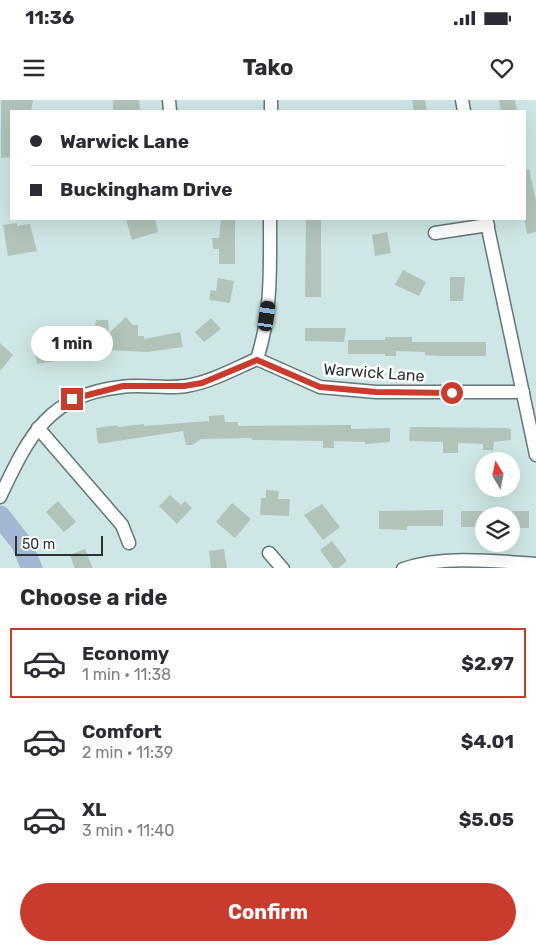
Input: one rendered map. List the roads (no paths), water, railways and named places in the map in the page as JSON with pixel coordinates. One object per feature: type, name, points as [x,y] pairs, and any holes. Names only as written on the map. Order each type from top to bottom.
[{"type":"street","points":[[0,497],[10,475],[38,428],[52,413],[72,399],[123,386],[184,386],[202,383],[257,360],[265,335],[270,296],[270,220]]},
{"type":"street","points":[[435,233],[487,222],[536,455]]},
{"type":"street","name":"Warwick Lane","points":[[257,360],[320,387],[376,392],[523,392]]},
{"type":"street","points":[[38,428],[122,525],[129,543]]},
{"type":"street","points":[[269,553],[283,568]]},
{"type":"street","points":[[403,568],[414,565],[449,562],[536,564]]},
{"type":"waterway","points":[[0,516],[22,544],[32,568]]}]
